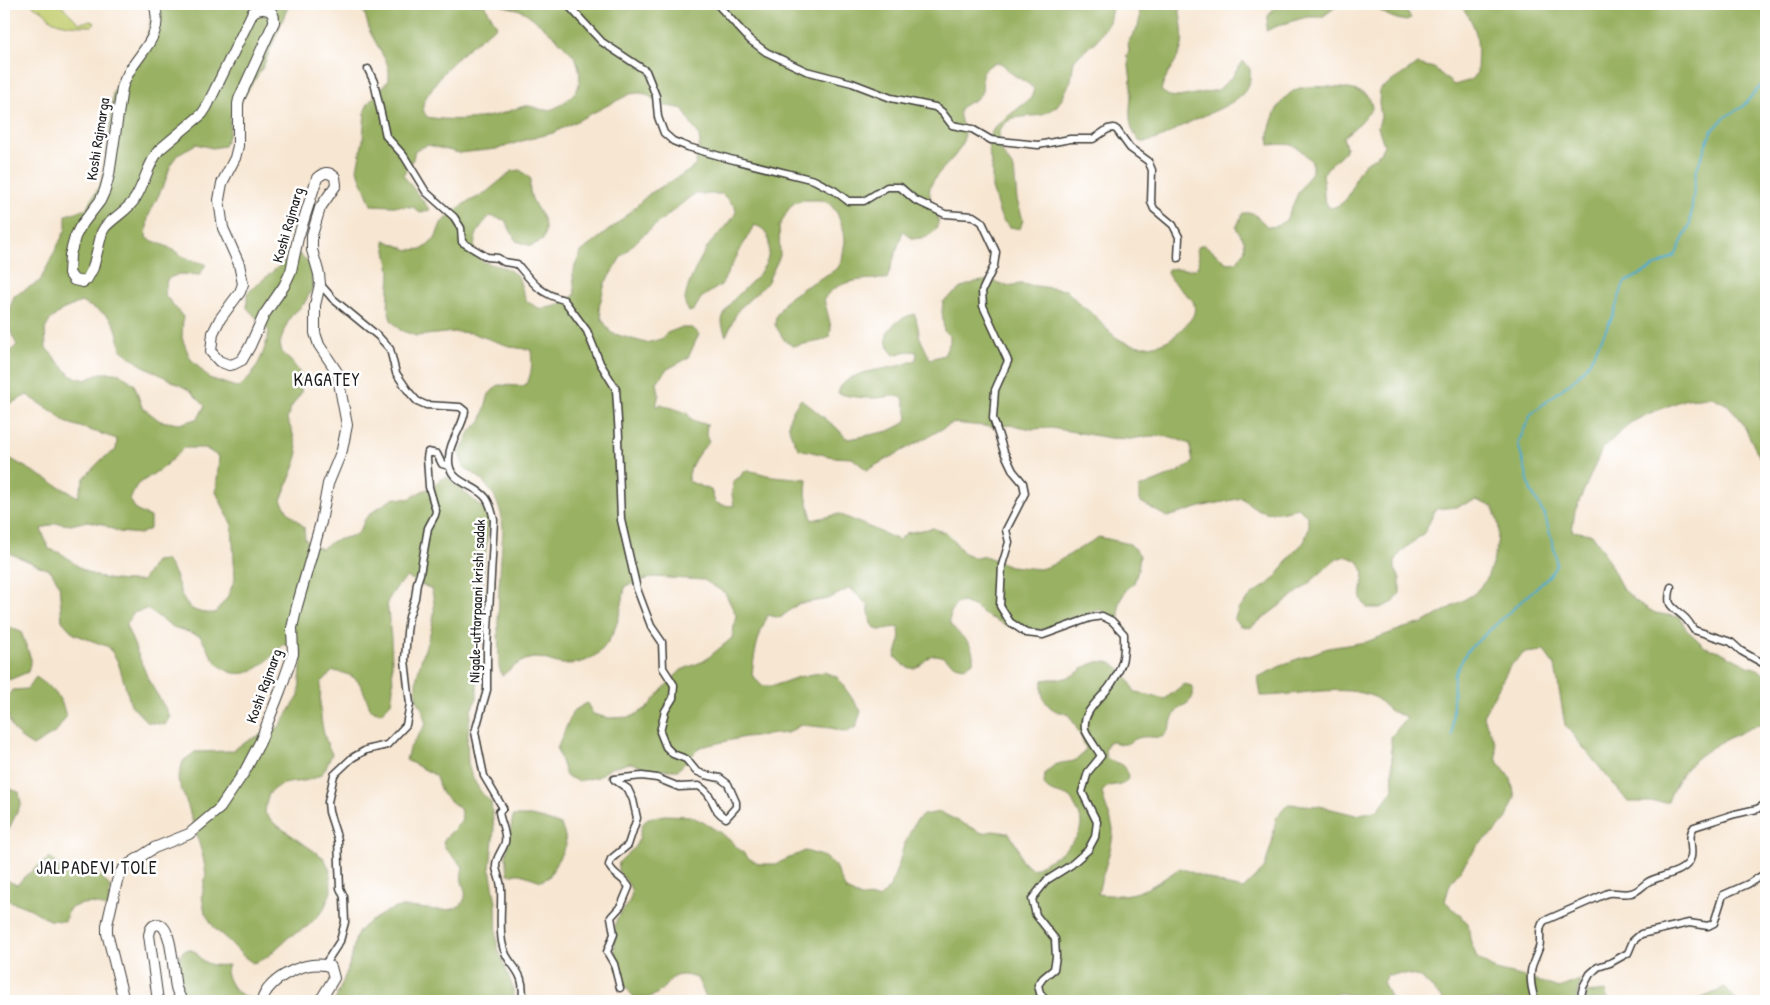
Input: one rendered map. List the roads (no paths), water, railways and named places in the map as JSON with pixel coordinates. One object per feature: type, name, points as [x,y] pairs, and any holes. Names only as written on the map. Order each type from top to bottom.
[{"type":"main road","name":"Koshi Rajmarga","points":[[93,268],[87,279],[83,282],[74,280],[68,273],[75,237],[80,227],[100,201],[105,190],[124,79],[153,36],[158,15],[154,4]]},
{"type":"main road","name":"Koshi Rajmarg","points":[[93,268],[105,227],[132,203],[154,156],[159,150],[202,114],[253,12],[259,8],[265,8],[271,12],[274,22],[239,99],[238,146],[235,158],[222,183],[219,200],[223,228],[239,264],[243,284],[240,292],[213,333],[211,343],[212,356],[224,364],[234,364],[242,360],[264,314],[284,286],[291,271],[298,238],[318,178],[326,172],[336,176],[336,185],[320,208],[312,235],[312,250],[320,284],[315,306],[315,333],[319,345],[337,372],[347,425],[342,450],[328,484],[322,522],[297,606],[292,628],[293,654],[260,742],[220,808],[189,834],[154,848],[134,859],[120,873],[111,903],[107,934],[124,1001]]},
{"type":"main road","points":[[158,1001],[149,935],[152,927],[156,924],[160,924],[166,930],[171,948],[176,988],[182,1001]]},
{"type":"main road","points":[[262,1001],[270,985],[283,976],[304,967],[325,964],[334,971],[334,978],[320,1001]]},
{"type":"street","points":[[568,4],[602,42],[646,71],[656,96],[658,117],[664,133],[673,141],[688,148],[730,160],[814,180],[835,191],[848,202],[864,201],[887,186],[900,187],[915,200],[945,214],[973,216],[982,222],[996,252],[994,266],[982,291],[983,306],[1008,361],[995,390],[993,418],[1004,452],[1013,471],[1023,483],[1025,493],[1006,530],[1009,542],[1002,565],[1000,606],[1010,622],[1026,633],[1043,635],[1090,618],[1102,616],[1112,621],[1124,634],[1125,652],[1121,666],[1109,687],[1092,707],[1085,724],[1085,732],[1094,742],[1101,756],[1088,772],[1082,792],[1097,822],[1096,837],[1088,850],[1071,865],[1047,880],[1032,899],[1036,915],[1055,939],[1056,957],[1054,969],[1038,985],[1040,993],[1046,1001]]},
{"type":"street","points":[[717,4],[750,40],[766,52],[806,71],[852,83],[891,98],[935,107],[942,112],[952,125],[972,129],[991,140],[1038,145],[1070,139],[1092,139],[1108,129],[1114,128],[1130,148],[1148,161],[1152,170],[1151,202],[1154,209],[1173,226],[1179,236],[1178,258]]},
{"type":"street","points":[[368,69],[374,82],[386,136],[404,156],[426,192],[454,217],[461,228],[462,242],[487,257],[518,264],[534,284],[550,297],[564,300],[586,331],[600,363],[616,389],[621,520],[637,590],[651,626],[662,642],[663,668],[674,685],[673,698],[665,710],[660,732],[666,747],[673,754],[686,759],[696,771],[720,778],[728,784],[736,802],[736,807],[726,818],[714,808],[709,795],[699,786],[679,787],[658,778],[642,776],[614,779],[628,789],[633,800],[637,818],[628,845],[611,859],[609,865],[610,869],[625,881],[629,887],[621,906],[612,917],[614,934],[607,952],[614,964],[620,988]]},
{"type":"street","points":[[320,284],[333,299],[378,336],[390,349],[396,373],[417,401],[426,405],[460,407],[465,411],[450,448],[448,459],[450,466],[442,464],[437,454],[428,452],[429,487],[436,510],[428,528],[407,632],[405,660],[410,704],[406,725],[387,745],[366,750],[352,758],[334,775],[329,792],[328,807],[338,840],[340,888],[344,897],[345,922],[340,941],[325,964]]},
{"type":"street","name":"Nigale-uttarpaani krishi sadak","points":[[450,466],[458,479],[486,497],[494,520],[487,649],[487,690],[476,732],[484,776],[503,808],[499,812],[505,840],[497,857],[496,867],[501,886],[502,943],[505,952],[524,984],[522,1001]]},
{"type":"street","points":[[1671,587],[1670,604],[1686,618],[1694,630],[1731,642],[1740,651],[1766,665]]},
{"type":"street","points":[[1535,1001],[1531,981],[1532,967],[1541,938],[1539,929],[1544,921],[1608,894],[1617,892],[1632,893],[1659,877],[1680,870],[1689,862],[1691,857],[1690,834],[1694,827],[1757,809],[1766,804]]},
{"type":"street","points":[[1580,1001],[1583,987],[1590,974],[1598,967],[1628,953],[1633,941],[1641,934],[1689,923],[1708,926],[1714,923],[1723,896],[1766,873]]},
{"type":"waterway","points":[[1452,736],[1454,676],[1467,651],[1551,574],[1556,565],[1556,556],[1545,516],[1531,491],[1518,443],[1531,414],[1577,377],[1590,361],[1612,318],[1624,283],[1675,256],[1690,224],[1696,171],[1711,132],[1725,117],[1742,107],[1766,80]]},
{"type":"district","name":"KAGATEY","points":[[327,380]]},
{"type":"district","name":"JALPADEVI TOLE","points":[[97,868]]}]
